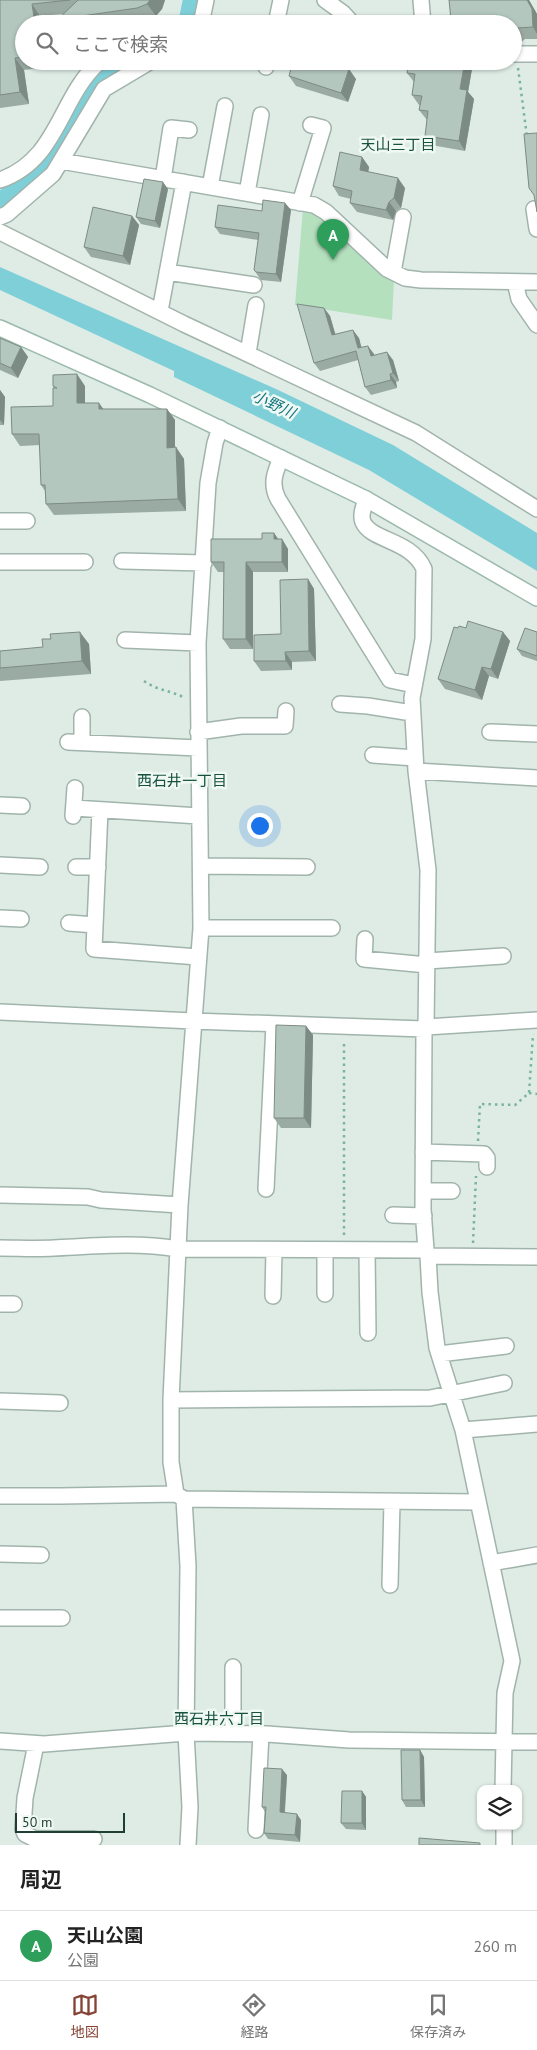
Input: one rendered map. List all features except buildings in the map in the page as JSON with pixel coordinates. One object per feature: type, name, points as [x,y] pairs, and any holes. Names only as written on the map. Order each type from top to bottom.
[{"type":"street","points":[[203,15],[206,0]]},
{"type":"street","points":[[278,15],[281,0]]},
{"type":"street","points":[[325,0],[345,15]]},
{"type":"street","points":[[421,0],[422,15]]},
{"type":"street","points":[[522,54],[537,54]]},
{"type":"street","points":[[0,180],[13,175],[38,155],[56,130],[90,70]]},
{"type":"street","points":[[0,217],[7,214],[53,174],[104,89],[136,70]]},
{"type":"street","points":[[210,187],[225,106]]},
{"type":"street","points":[[247,193],[260,115]]},
{"type":"street","points":[[300,202],[323,128],[311,125]]},
{"type":"street","points":[[163,179],[171,128],[189,130]]},
{"type":"street","points":[[60,161],[314,205],[326,212],[392,272],[405,278],[421,280],[537,282]]},
{"type":"street","points":[[160,311],[184,182]]},
{"type":"street","points":[[534,209],[537,229]]},
{"type":"street","points":[[392,272],[402,217]]},
{"type":"street","points":[[0,232],[160,311],[416,433],[537,509]]},
{"type":"street","points":[[167,272],[254,285]]},
{"type":"street","points":[[515,282],[519,298],[537,325]]},
{"type":"street","points":[[248,353],[256,305]]},
{"type":"street","points":[[0,328],[141,390],[366,499],[537,598]]},
{"type":"street","points":[[188,1845],[190,1807],[186,1733],[188,1566],[180,1496],[171,1462],[171,1400],[180,1205],[201,928],[198,643],[208,483],[214,443],[220,428]]},
{"type":"street","points":[[281,458],[274,477],[274,493],[390,680],[414,685]]},
{"type":"street","points":[[366,499],[362,521],[368,529],[411,551],[421,560],[424,569],[423,639],[414,685],[412,713],[415,764],[428,870],[424,1216],[430,1292],[439,1354],[463,1430],[512,1661],[506,1693],[503,1785]]},
{"type":"street","points":[[0,521],[27,521]]},
{"type":"street","points":[[122,561],[204,563]]},
{"type":"street","points":[[0,562],[85,562]]},
{"type":"street","points":[[125,640],[198,643]]},
{"type":"street","points":[[340,704],[412,713]]},
{"type":"street","points":[[198,732],[241,726],[285,726],[286,711]]},
{"type":"street","points":[[82,717],[75,742],[198,748]]},
{"type":"street","points":[[490,732],[537,734]]},
{"type":"street","points":[[373,755],[415,764],[537,778]]},
{"type":"street","points":[[75,788],[74,813],[100,810],[200,816]]},
{"type":"street","points":[[0,805],[22,806]]},
{"type":"street","points":[[100,810],[94,949],[198,957]]},
{"type":"street","points":[[0,865],[40,867]]},
{"type":"street","points":[[201,866],[307,867]]},
{"type":"street","points":[[76,867],[98,867]]},
{"type":"street","points":[[0,918],[21,919]]},
{"type":"street","points":[[69,924],[95,925]]},
{"type":"street","points":[[201,928],[332,928]]},
{"type":"street","points":[[365,939],[364,959],[426,963],[503,956]]},
{"type":"street","points":[[0,1012],[193,1022],[425,1028],[535,1020]]},
{"type":"street","points":[[266,1189],[274,1024]]},
{"type":"street","points":[[424,1152],[484,1154],[487,1158],[487,1167]]},
{"type":"street","points":[[423,1191],[452,1191]]},
{"type":"street","points":[[0,1195],[88,1197],[101,1200],[180,1205]]},
{"type":"street","points":[[393,1215],[424,1216]]},
{"type":"street","points":[[0,1248],[155,1245],[178,1249],[367,1250],[473,1257],[537,1257]]},
{"type":"street","points":[[273,1296],[274,1250]]},
{"type":"street","points":[[325,1250],[325,1294]]},
{"type":"street","points":[[367,1250],[361,1310],[368,1333]]},
{"type":"street","points":[[439,1354],[506,1346]]},
{"type":"street","points":[[171,1400],[430,1398],[504,1383]]},
{"type":"street","points":[[0,1401],[52,1398]]},
{"type":"street","points":[[463,1430],[537,1424]]},
{"type":"street","points":[[0,1496],[180,1496],[392,1502],[449,1500],[478,1502]]},
{"type":"street","points":[[390,1585],[392,1502]]},
{"type":"street","points":[[0,1554],[41,1555]]},
{"type":"street","points":[[491,1562],[537,1555]]},
{"type":"street","points":[[0,1618],[62,1618]]},
{"type":"street","points":[[234,1667],[234,1733]]},
{"type":"street","points":[[0,1741],[36,1744],[186,1733],[234,1733],[349,1740],[537,1742]]},
{"type":"street","points":[[256,1830],[261,1734]]},
{"type":"street","points":[[36,1744],[25,1798],[23,1829],[25,1834],[29,1838],[35,1839],[94,1839]]},
{"type":"street","points":[[504,1830],[504,1845]]},
{"type":"path","points":[[517,70],[528,139]]},
{"type":"path","points":[[144,681],[155,689],[173,692],[187,699],[198,699]]},
{"type":"path","points":[[530,1093],[535,1020]]},
{"type":"path","points":[[344,1026],[344,1250]]},
{"type":"path","points":[[473,1257],[480,1104],[515,1105],[530,1093],[537,1094]]},
{"type":"green space","points":[[303,209],[325,218],[375,267],[394,280],[392,320],[295,305]]},
{"type":"water","name":"小野川","points":[[0,267],[276,389],[393,445],[537,533],[537,571],[369,470],[174,377],[174,371],[0,290]]},
{"type":"waterway","points":[[193,15],[196,0]]},
{"type":"waterway","points":[[0,209],[44,165],[94,85],[116,70]]},
{"type":"place","name":"天山公園","points":[[333,260]]},
{"type":"district","name":"天山三丁目","points":[[398,144]]},
{"type":"district","name":"西石井一丁目","points":[[182,780]]},
{"type":"district","name":"西石井六丁目","points":[[219,1718]]}]
